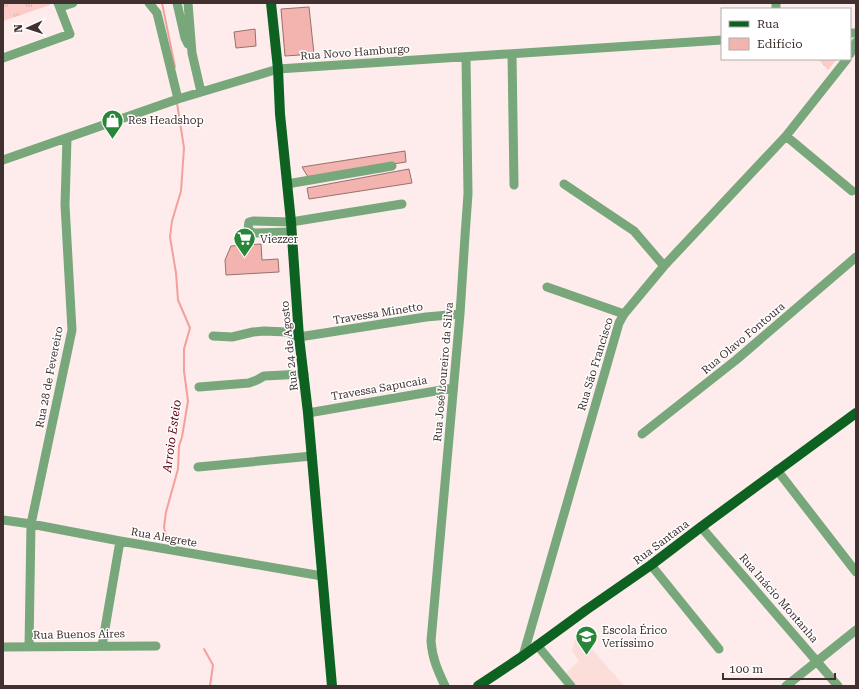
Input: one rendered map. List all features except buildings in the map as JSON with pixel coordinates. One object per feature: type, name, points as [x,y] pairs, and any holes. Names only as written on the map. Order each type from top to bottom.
[{"type":"main road","name":"Rua 24 de Agosto","points":[[271,3],[278,69],[280,114],[291,227],[299,337],[308,413],[332,686]]},
{"type":"main road","name":"Rua Santana","points":[[478,686],[538,646],[586,610],[651,565],[777,470],[855,415]]},
{"type":"street","points":[[3,58],[70,34],[59,5],[73,3]]},
{"type":"street","points":[[149,3],[157,13],[178,99]]},
{"type":"street","points":[[178,3],[185,38],[192,53]]},
{"type":"street","points":[[188,3],[192,53],[202,92]]},
{"type":"street","name":"Rua Novo Hamburgo","points":[[3,160],[178,99],[278,69],[512,55],[721,40]]},
{"type":"street","points":[[851,52],[856,42]]},
{"type":"street","points":[[512,55],[514,185]]},
{"type":"street","name":"Rua José Loureiro da Silva","points":[[445,686],[436,665],[432,652],[431,641],[460,314],[468,194],[466,57]]},
{"type":"street","name":"Rua São Francisco","points":[[523,656],[619,322],[664,266],[786,136],[846,60]]},
{"type":"street","points":[[786,136],[852,191]]},
{"type":"street","name":"Rua 28 de Fevereiro","points":[[29,647],[31,524],[72,330],[66,205],[67,138]]},
{"type":"street","points":[[286,184],[392,166]]},
{"type":"street","points":[[564,184],[634,231],[664,266]]},
{"type":"street","points":[[291,227],[402,204]]},
{"type":"street","name":"Rua Olavo Fontoura","points":[[642,434],[736,360],[856,257]]},
{"type":"street","points":[[547,287],[624,314]]},
{"type":"street","name":"Travessa Minetto","points":[[299,337],[426,317],[460,314]]},
{"type":"street","points":[[213,336],[232,337],[264,331],[287,332],[299,337]]},
{"type":"street","points":[[199,387],[249,383],[264,376],[304,374]]},
{"type":"street","name":"Travessa Sapucaia","points":[[308,413],[453,388]]},
{"type":"street","points":[[198,467],[312,456]]},
{"type":"street","points":[[777,470],[856,572]]},
{"type":"street","name":"Rua Alegrete","points":[[3,520],[322,576]]},
{"type":"street","name":"Rua Inácio Montanha","points":[[701,527],[838,686]]},
{"type":"street","points":[[102,646],[120,541]]},
{"type":"street","points":[[651,565],[719,649]]},
{"type":"street","points":[[786,686],[856,630]]},
{"type":"street","name":"Rua Buenos Aires","points":[[3,647],[156,646]]},
{"type":"street","points":[[538,646],[571,686]]},
{"type":"shaded area","name":"Escola Érico Veríssimo","points":[[577,632],[624,686],[575,686],[566,673],[579,661],[572,651]]},
{"type":"green space","points":[[3,3],[49,3],[50,5],[3,21]]},
{"type":"green space","points":[[819,60],[836,60],[828,70]]},
{"type":"waterway","name":"Arroio Esteio","points":[[162,3],[175,67]]},
{"type":"waterway","name":"Arroio Esteio","points":[[166,536],[164,527],[166,512],[178,469],[179,446],[188,401],[184,371],[184,349],[190,328],[178,300],[176,273],[170,237],[172,221],[181,191],[184,148],[177,103]]},
{"type":"waterway","name":"Arroio Esteio","points":[[204,649],[213,665],[210,686]]},
{"type":"place","name":"Res Headshop","points":[[112,140]]},
{"type":"place","name":"Viezzer","points":[[244,258]]},
{"type":"place","name":"Escola Érico Veríssimo","points":[[587,656]]}]
